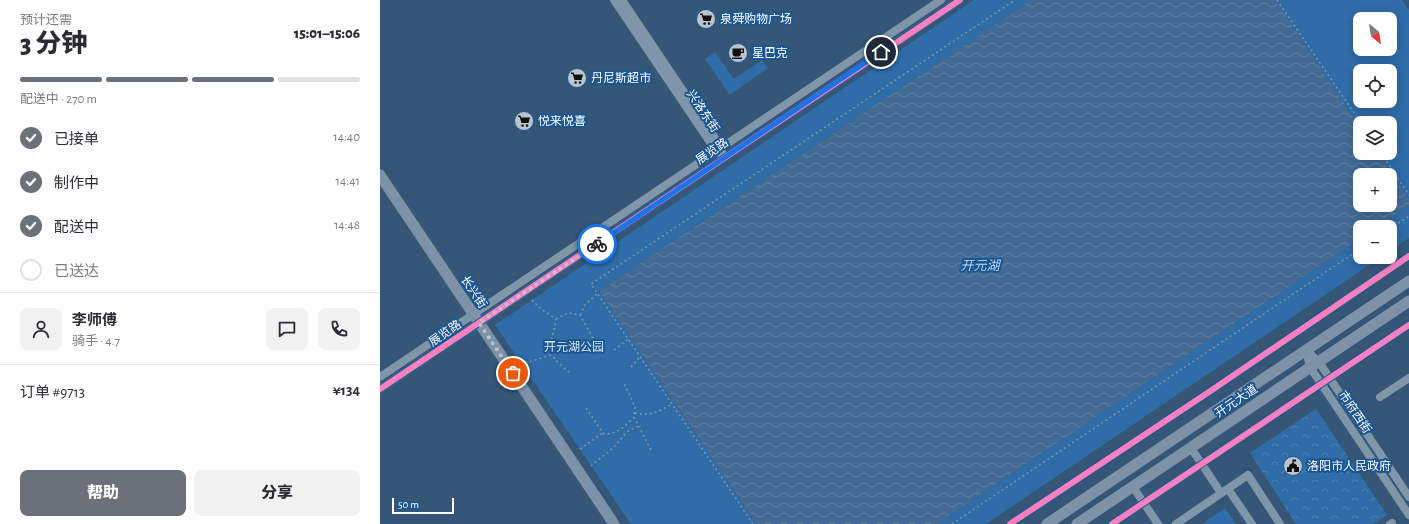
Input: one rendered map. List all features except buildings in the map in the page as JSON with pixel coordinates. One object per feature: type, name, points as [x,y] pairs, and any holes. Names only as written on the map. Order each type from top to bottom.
[{"type":"main road","name":"长兴街","points":[[380,175],[605,524]]},
{"type":"main road","name":"长兴街","points":[[380,188],[614,524]]},
{"type":"main road","name":"开元大道","points":[[1047,524],[1409,281]]},
{"type":"main road","name":"开元大道","points":[[1077,524],[1409,301]]},
{"type":"street","name":"兴洛东街","points":[[614,0],[724,157]]},
{"type":"street","name":"兴洛东街","points":[[622,0],[718,149]]},
{"type":"street","name":"展览路","points":[[380,389],[473,321],[718,149],[941,0]]},
{"type":"street","name":"展览路","points":[[380,377],[473,321],[724,157],[960,0]]},
{"type":"street","name":"市府西街","points":[[1306,350],[1409,514]]},
{"type":"street","name":"市府西街","points":[[1314,364],[1409,497]]},
{"type":"street","points":[[1380,397],[1409,378]]},
{"type":"street","points":[[1190,448],[1252,524]]},
{"type":"street","points":[[1176,524],[1248,475],[1280,524]]},
{"type":"street","points":[[1133,487],[1158,524]]},
{"type":"path","points":[[753,524],[591,284],[1015,0]]},
{"type":"path","points":[[1277,0],[1355,116]]},
{"type":"path","points":[[1386,160],[1409,195]]},
{"type":"path","points":[[1397,224],[1409,216]]},
{"type":"path","points":[[952,524],[1353,254]]},
{"type":"path","points":[[580,315],[585,305],[597,294]]},
{"type":"path","points":[[532,300],[541,309],[556,318]]},
{"type":"path","points":[[556,318],[568,313],[580,315]]},
{"type":"path","points":[[580,315],[599,348]]},
{"type":"path","points":[[556,318],[550,347],[551,355],[569,372]]},
{"type":"path","points":[[614,350],[628,339]]},
{"type":"path","points":[[520,362],[529,362],[551,355]]},
{"type":"path","points":[[631,367],[640,357]]},
{"type":"path","points":[[580,449],[603,433],[612,434],[628,424],[634,417],[635,407],[624,383]]},
{"type":"path","points":[[635,413],[641,415],[654,413],[672,404]]},
{"type":"path","points":[[586,408],[603,433]]},
{"type":"path","points":[[634,417],[651,450]]},
{"type":"path","points":[[591,466],[614,447],[627,432],[638,426]]},
{"type":"green space","name":"开元湖公园","points":[[974,0],[1031,0],[599,291],[757,524],[631,524],[495,325]]},
{"type":"green space","points":[[1275,0],[1402,0],[1409,10],[1409,199],[1397,181],[1397,168],[1388,168],[1383,160],[1397,160],[1397,116],[1353,117]]},
{"type":"green space","points":[[715,52],[734,79],[762,60],[768,68],[730,95],[705,59]]},
{"type":"green space","points":[[1409,206],[1409,238],[1397,246],[1397,220],[1388,220]]},
{"type":"green space","points":[[1353,244],[1353,264],[1371,264],[986,524],[937,524]]},
{"type":"green space","name":"洛阳市人民政府","points":[[1316,409],[1387,515],[1373,524],[1296,524],[1250,453]]},
{"type":"green space","points":[[1225,508],[1236,524],[1202,524]]},
{"type":"water","name":"开元湖","points":[[1031,0],[1275,0],[1353,117],[1353,160],[1383,160],[1388,168],[1353,168],[1353,212],[1397,212],[1397,181],[1409,199],[1409,206],[1388,220],[1353,220],[1353,244],[937,524],[757,524],[599,291]]},
{"type":"cycle path","points":[[380,389],[960,0]]},
{"type":"cycle path","points":[[1010,524],[1209,392],[1409,256]]},
{"type":"cycle path","points":[[1112,524],[1409,325]]},
{"type":"way so far","points":[[513,373],[479,323],[597,244]]},
{"type":"place","name":"泉舜购物广场","points":[[706,19]]},
{"type":"place","name":"星巴克","points":[[738,53]]},
{"type":"place","name":"丹尼斯超市","points":[[577,78]]},
{"type":"place","name":"悦来悦喜","points":[[524,121]]},
{"type":"place","name":"洛阳市人民政府","points":[[1293,466]]},
{"type":"route","points":[[597,244],[881,52]]}]
